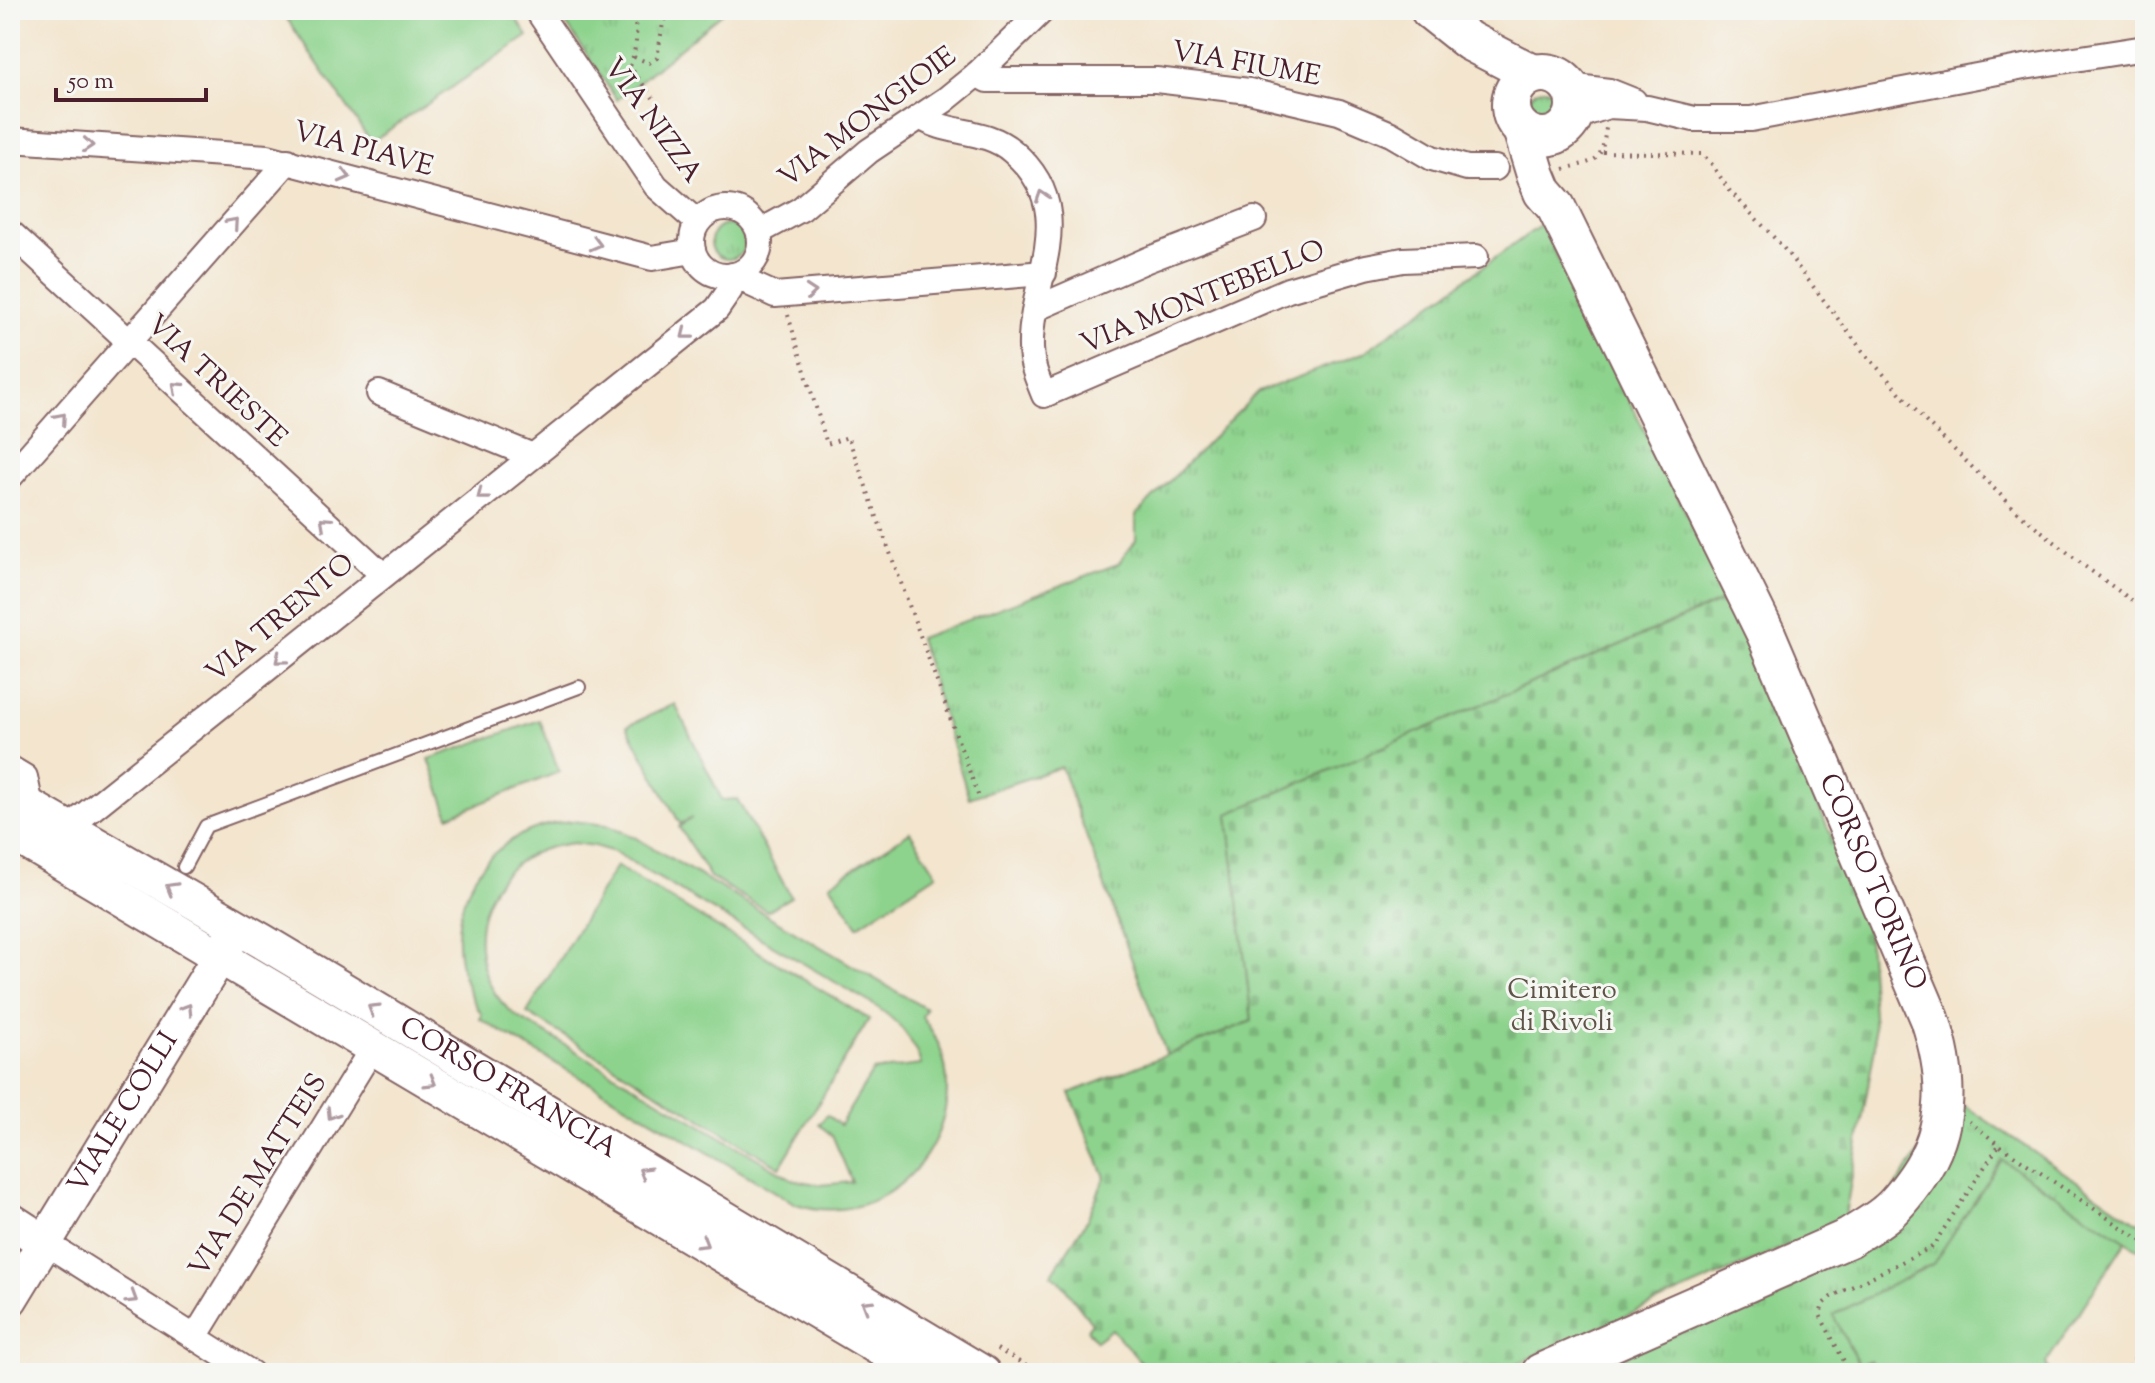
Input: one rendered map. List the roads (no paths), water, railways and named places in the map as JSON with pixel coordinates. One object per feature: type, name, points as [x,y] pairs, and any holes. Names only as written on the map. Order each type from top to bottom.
[{"type":"main road","name":"CORSO TORINO","points":[[1430,10],[1469,41],[1522,100],[1536,175],[1543,192],[1555,190],[1733,563],[1930,1019],[1944,1073],[1945,1101],[1938,1137],[1924,1167],[1887,1213],[1849,1238],[1541,1373]]},
{"type":"main road","points":[[1555,190],[1554,153],[1567,112],[1554,75],[1522,100],[1541,136],[1567,112]]},
{"type":"main road","name":"CORSO FRANCIA","points":[[17,811],[68,828],[238,928],[904,1359]]},
{"type":"main road","name":"CORSO FRANCIA","points":[[17,811],[220,956],[904,1359],[983,1373]]},
{"type":"main road","name":"VIALE COLLI","points":[[10,1299],[238,928]]},
{"type":"main road","points":[[10,1220],[44,1242]]},
{"type":"street","name":"VIA NIZZA","points":[[537,10],[656,186],[697,222]]},
{"type":"street","name":"VIA MONGIOIE","points":[[759,232],[801,209],[869,151],[977,74],[1043,10]]},
{"type":"street","points":[[1567,112],[1608,106],[1647,108],[1694,119],[1751,119],[2024,67],[2145,48]]},
{"type":"street","name":"VIA FIUME","points":[[977,74],[987,80],[1156,80],[1249,91],[1339,112],[1391,134],[1432,158],[1467,168],[1495,168]]},
{"type":"street","points":[[1567,112],[1609,91],[1647,108]]},
{"type":"street","name":"VIA MONTEBELLO","points":[[920,117],[932,125],[991,138],[1010,149],[1039,185],[1045,203],[1048,246],[1031,325],[1030,350],[1034,371],[1044,395],[1288,290],[1366,267],[1403,260],[1476,257]]},
{"type":"street","name":"VIA PIAVE","points":[[10,140],[268,157],[652,258],[693,251]]},
{"type":"street","points":[[10,477],[288,161]]},
{"type":"street","points":[[737,274],[754,261],[759,252],[759,232],[754,222],[737,209],[714,209],[697,222],[691,240],[697,260],[711,273],[737,274],[765,292],[782,294],[1044,273]]},
{"type":"street","name":"VIA MONTEBELLO","points":[[1035,309],[1147,260],[1254,219]]},
{"type":"street","name":"VIA TRIESTE","points":[[10,232],[383,575]]},
{"type":"street","name":"VIA TRENTO","points":[[68,828],[717,309],[737,274]]},
{"type":"street","points":[[379,393],[533,456]]},
{"type":"street","points":[[10,768],[25,777],[17,811]]},
{"type":"street","name":"VIA DE MATTEIS","points":[[195,1337],[373,1047]]},
{"type":"street","points":[[44,1242],[251,1373]]},
{"type":"lane","points":[[184,867],[206,826],[579,687]]},
{"type":"park label","name":"Cimitero di Rivoli","points":[[1562,1007]]}]
